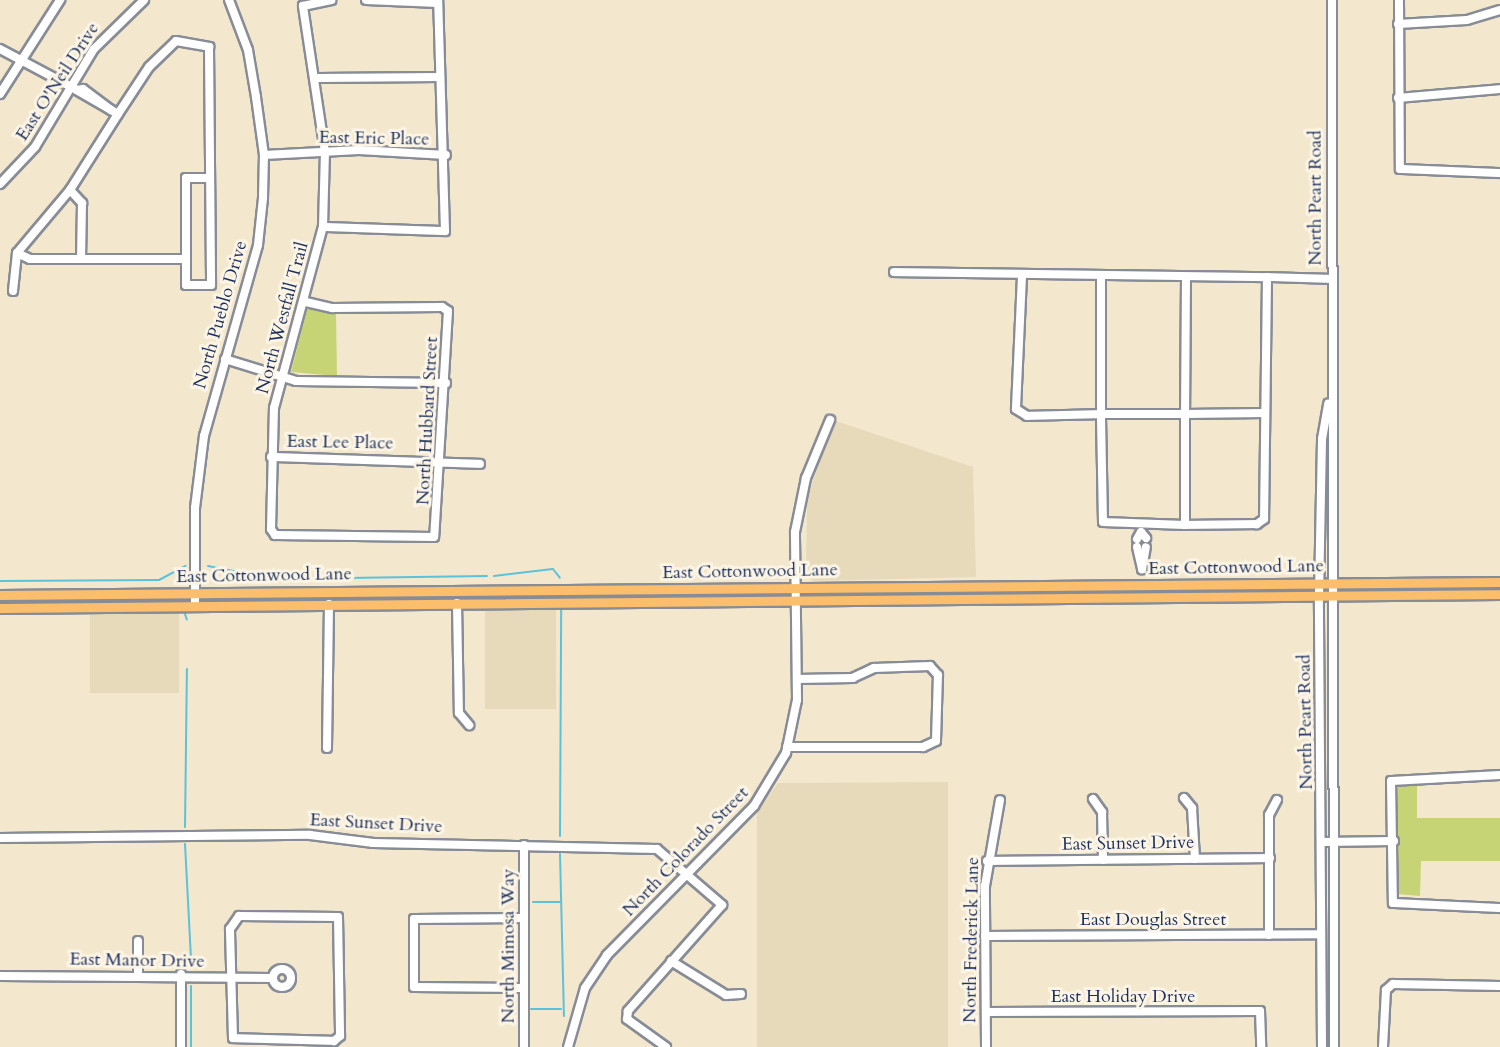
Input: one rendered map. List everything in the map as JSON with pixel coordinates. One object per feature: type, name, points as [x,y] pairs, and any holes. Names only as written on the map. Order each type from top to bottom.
[{"type":"main road","name":"East Cottonwood Lane","points":[[0,595],[1500,582]]},
{"type":"main road","name":"East Cottonwood Lane","points":[[0,608],[1500,594]]},
{"type":"street","points":[[0,94],[20,58],[60,0]]},
{"type":"street","name":"East O'Neil Drive","points":[[0,184],[35,147],[113,26],[144,0]]},
{"type":"street","name":"North Pueblo Drive","points":[[195,605],[198,476],[225,359],[258,245],[264,156],[248,50],[229,0]]},
{"type":"street","name":"North Westfall Trail","points":[[331,0],[305,2],[302,17],[318,78],[325,152],[323,227],[306,302],[274,408],[271,457],[275,535],[434,537]]},
{"type":"street","points":[[323,227],[445,231],[446,155],[440,76],[438,1],[366,0]]},
{"type":"street","name":"North Peart Road","points":[[1332,0],[1329,397],[1335,596],[1334,1047]]},
{"type":"street","points":[[1399,0],[1400,169],[1500,173]]},
{"type":"street","points":[[1398,24],[1467,20],[1500,10]]},
{"type":"street","points":[[13,291],[18,253],[70,190],[114,112],[149,67],[176,41],[209,47],[211,285],[186,285],[186,178],[210,178]]},
{"type":"street","points":[[0,48],[114,112]]},
{"type":"street","points":[[318,78],[440,76]]},
{"type":"street","points":[[1398,98],[1500,89]]},
{"type":"street","name":"East Eric Place","points":[[264,156],[325,152],[446,155]]},
{"type":"street","points":[[70,190],[82,203],[81,259]]},
{"type":"street","points":[[18,253],[30,259],[186,259]]},
{"type":"street","points":[[894,272],[1022,276],[1330,279]]},
{"type":"street","points":[[1022,276],[1016,409],[1027,416],[1265,413]]},
{"type":"street","points":[[1101,276],[1102,518],[1107,525],[1142,541],[1185,525],[1262,523],[1267,277]]},
{"type":"street","points":[[1185,525],[1186,277]]},
{"type":"street","name":"North Hubbard Street","points":[[306,302],[332,308],[442,307],[448,312],[446,383],[434,537]]},
{"type":"street","points":[[225,359],[284,377],[446,383]]},
{"type":"street","name":"North Peart Road","points":[[1322,1047],[1319,584],[1322,439],[1329,397]]},
{"type":"street","name":"North Colorado Street","points":[[568,1047],[585,988],[607,955],[754,806],[787,747],[797,680],[795,532],[806,478],[830,420]]},
{"type":"street","name":"East Lee Place","points":[[271,457],[480,464]]},
{"type":"street","points":[[1142,541],[1142,586]]},
{"type":"street","points":[[457,603],[459,713],[469,725]]},
{"type":"street","points":[[327,748],[329,604]]},
{"type":"street","points":[[787,747],[923,747],[936,741],[938,675],[930,666],[874,668],[853,678],[797,680]]},
{"type":"street","points":[[1500,775],[1391,781],[1394,841],[1392,903],[1500,908]]},
{"type":"street","points":[[1184,798],[1192,808],[1195,859]]},
{"type":"street","points":[[1093,799],[1102,812],[1103,860]]},
{"type":"street","name":"North Frederick Lane","points":[[986,1047],[987,861],[1000,800]]},
{"type":"street","points":[[1269,935],[1269,815],[1277,800]]},
{"type":"street","name":"East Sunset Drive","points":[[0,838],[310,835],[373,843],[650,847],[668,854],[722,905],[722,911],[670,961]]},
{"type":"street","points":[[1322,842],[1394,841]]},
{"type":"street","name":"North Mimosa Way","points":[[524,845],[524,1047]]},
{"type":"street","name":"East Sunset Drive","points":[[987,861],[1270,858]]},
{"type":"street","points":[[239,916],[330,916],[343,923],[344,1028],[334,1041],[233,1038],[230,979],[230,929],[239,916]]},
{"type":"street","points":[[524,918],[414,919],[414,987],[524,988]]},
{"type":"street","name":"East Douglas Street","points":[[985,936],[1321,934]]},
{"type":"street","points":[[138,941],[138,975]]},
{"type":"street","points":[[666,1047],[627,1019],[649,983],[670,961],[726,995],[741,994]]},
{"type":"street","points":[[181,974],[181,1047]]},
{"type":"street","name":"East Manor Drive","points":[[0,976],[181,974],[230,979],[273,978]]},
{"type":"street","points":[[1383,1047],[1386,990],[1393,984],[1500,986]]},
{"type":"street","name":"East Holiday Drive","points":[[986,1012],[1260,1011],[1261,1047]]},
{"type":"shaded area","points":[[833,420],[973,467],[976,577],[813,581],[806,576],[807,500]]},
{"type":"shaded area","points":[[485,605],[556,605],[556,709],[485,709]]},
{"type":"shaded area","points":[[90,609],[179,609],[179,693],[90,693]]},
{"type":"shaded area","points":[[948,782],[948,1047],[757,1047],[757,812],[778,783]]},
{"type":"green space","points":[[308,306],[336,312],[337,376],[291,372]]},
{"type":"green space","points":[[1401,783],[1417,783],[1417,818],[1500,818],[1500,861],[1421,861],[1420,896],[1397,894],[1396,789]]},
{"type":"waterway","points":[[0,581],[159,580],[185,566]]},
{"type":"waterway","points":[[208,566],[273,579],[487,576]]},
{"type":"waterway","points":[[494,576],[553,569],[560,578]]},
{"type":"waterway","points":[[560,836],[561,608]]},
{"type":"waterway","points":[[184,611],[187,620]]},
{"type":"waterway","points":[[185,827],[187,669]]},
{"type":"waterway","points":[[185,844],[191,960]]},
{"type":"waterway","points":[[560,854],[564,1016]]},
{"type":"waterway","points":[[533,902],[560,902]]},
{"type":"waterway","points":[[191,986],[191,1047]]},
{"type":"waterway","points":[[531,1009],[561,1009]]}]
